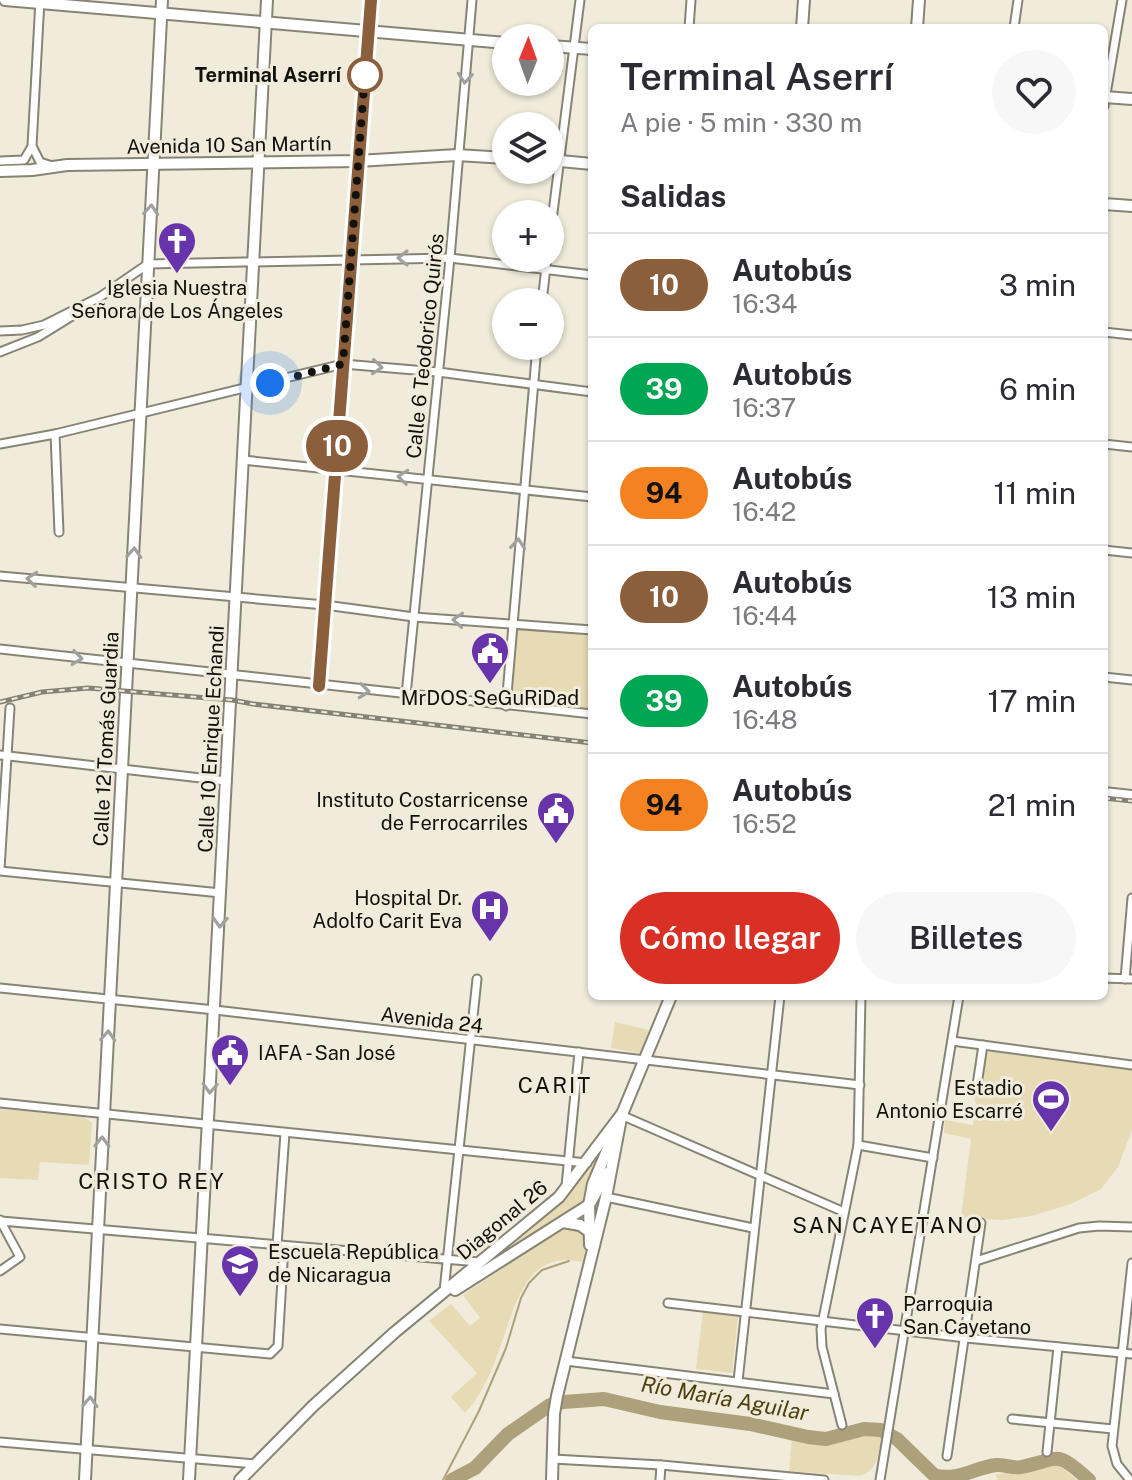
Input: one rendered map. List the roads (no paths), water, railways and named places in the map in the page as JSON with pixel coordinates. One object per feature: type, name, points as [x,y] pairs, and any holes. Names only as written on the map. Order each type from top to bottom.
[{"type":"street","points":[[5,0],[492,42]]},
{"type":"street","name":"Calle 12 Tomás Guardia","points":[[85,1480],[162,0]]},
{"type":"street","name":"Calle 10 Enrique Echandi","points":[[189,1480],[267,0]]},
{"type":"street","points":[[319,686],[371,0]]},
{"type":"street","name":"Calle 6 Teodorico Quirós","points":[[406,695],[450,258],[472,0]]},
{"type":"street","points":[[564,112],[580,0]]},
{"type":"street","points":[[689,24],[691,0]]},
{"type":"street","points":[[802,24],[804,0]]},
{"type":"street","points":[[917,24],[919,0]]},
{"type":"street","points":[[1015,24],[1018,0]]},
{"type":"street","points":[[1108,78],[1122,0]]},
{"type":"street","points":[[0,161],[24,160],[32,146],[40,2]]},
{"type":"street","points":[[564,47],[588,49]]},
{"type":"street","points":[[1108,100],[1132,99]]},
{"type":"street","points":[[32,146],[40,162],[53,167]]},
{"type":"street","name":"Avenida 10 San Martín","points":[[0,171],[154,163],[358,161],[457,155],[492,157]]},
{"type":"street","points":[[564,162],[588,164]]},
{"type":"street","points":[[1108,204],[1132,206]]},
{"type":"street","points":[[0,352],[38,337],[148,264],[351,258],[450,258],[492,263]]},
{"type":"street","points":[[564,272],[588,275]]},
{"type":"street","points":[[0,331],[44,325],[100,297]]},
{"type":"street","points":[[1108,332],[1132,335]]},
{"type":"street","points":[[506,706],[536,360]]},
{"type":"street","points":[[0,444],[55,434],[343,364],[438,372],[588,392]]},
{"type":"street","points":[[55,434],[59,532]]},
{"type":"street","points":[[1108,444],[1132,447]]},
{"type":"street","points":[[243,460],[588,496]]},
{"type":"street","points":[[1108,550],[1132,553]]},
{"type":"street","points":[[0,576],[325,605],[414,617],[588,630]]},
{"type":"street","points":[[0,649],[588,714]]},
{"type":"street","points":[[1108,677],[1132,680]]},
{"type":"street","points":[[10,708],[4,756],[0,870],[221,893]]},
{"type":"street","points":[[4,756],[227,781]]},
{"type":"street","points":[[1108,793],[1132,796]]},
{"type":"street","points":[[1108,978],[1128,979],[1132,898]]},
{"type":"street","points":[[444,1292],[477,979]]},
{"type":"street","name":"Avenida 24","points":[[0,988],[860,1085]]},
{"type":"street","points":[[589,1263],[589,1205],[593,1184],[669,1000]]},
{"type":"street","points":[[738,1381],[780,1000]]},
{"type":"street","points":[[842,1425],[822,1347],[822,1321],[858,1145],[861,1000]]},
{"type":"street","points":[[880,1480],[958,1000]]},
{"type":"street","points":[[952,1041],[1132,1065]]},
{"type":"street","points":[[977,1085],[983,1045]]},
{"type":"street","points":[[566,1190],[579,1052]]},
{"type":"street","points":[[0,1103],[587,1163]]},
{"type":"street","points":[[552,1480],[557,1396],[606,1197],[621,1115]]},
{"type":"street","points":[[621,1115],[844,1212]]},
{"type":"street","name":"Diagonal 26","points":[[240,1480],[313,1406],[479,1262],[542,1214],[566,1190],[621,1115]]},
{"type":"street","points":[[0,1329],[274,1352],[278,1346],[285,1133]]},
{"type":"street","points":[[858,1145],[933,1158]]},
{"type":"street","name":"Diagonal 26","points":[[426,1308],[589,1205],[612,1164]]},
{"type":"street","points":[[606,1197],[753,1228]]},
{"type":"street","points":[[0,1221],[479,1262]]},
{"type":"street","points":[[0,1221],[20,1257],[0,1271]]},
{"type":"street","points":[[563,1222],[580,1225],[590,1232]]},
{"type":"street","points":[[947,1456],[981,1223]]},
{"type":"street","points":[[976,1261],[1089,1226],[1132,1227]]},
{"type":"street","points":[[1130,1480],[1123,1474],[1113,1455],[1113,1429],[1132,1263]]},
{"type":"street","points":[[668,1303],[1132,1354]]},
{"type":"street","points":[[1047,1452],[1058,1347]]},
{"type":"street","points":[[566,1361],[834,1394]]},
{"type":"street","points":[[1012,1419],[1113,1429]]},
{"type":"street","points":[[0,1442],[255,1464]]},
{"type":"street","points":[[553,1459],[661,1465],[740,1476],[824,1480]]},
{"type":"street","points":[[660,1480],[661,1465]]},
{"type":"waterway","points":[[443,1480],[479,1411],[529,1283],[542,1270],[569,1261]]},
{"type":"waterway","name":"Río María Aguilar","points":[[452,1480],[475,1468],[508,1434],[550,1405],[604,1399],[660,1412],[750,1424],[808,1437],[826,1439],[864,1429],[881,1430],[897,1439],[935,1476],[961,1475],[996,1465],[1018,1467],[1057,1459],[1070,1464],[1089,1480]]},
{"type":"railway","points":[[0,702],[42,692],[88,688],[232,700],[588,743]]},
{"type":"railway","points":[[1108,798],[1132,801]]},
{"type":"place","name":"Terminal Aserrí","points":[[365,75]]},
{"type":"place","name":"Iglesia Nuestra Señora de Los Ángeles","points":[[177,275]]},
{"type":"place","name":"MrDOS SeGuRiDad","points":[[490,685]]},
{"type":"place","name":"Instituto Costarricense de Ferrocarriles","points":[[556,845]]},
{"type":"place","name":"Hospital Dr. Adolfo Carit Eva","points":[[490,943]]},
{"type":"place","name":"IAFA - San José","points":[[230,1087]]},
{"type":"place","name":"Estadio Antonio Escarré","points":[[1051,1133]]},
{"type":"place","name":"Escuela República de Nicaragua","points":[[240,1298]]},
{"type":"place","name":"Parroquia San Cayetano","points":[[875,1350]]},
{"type":"district","name":"CARIT","points":[[555,1085]]},
{"type":"district","name":"CRISTO REY","points":[[152,1181]]},
{"type":"district","name":"SAN CAYETANO","points":[[888,1225]]}]
